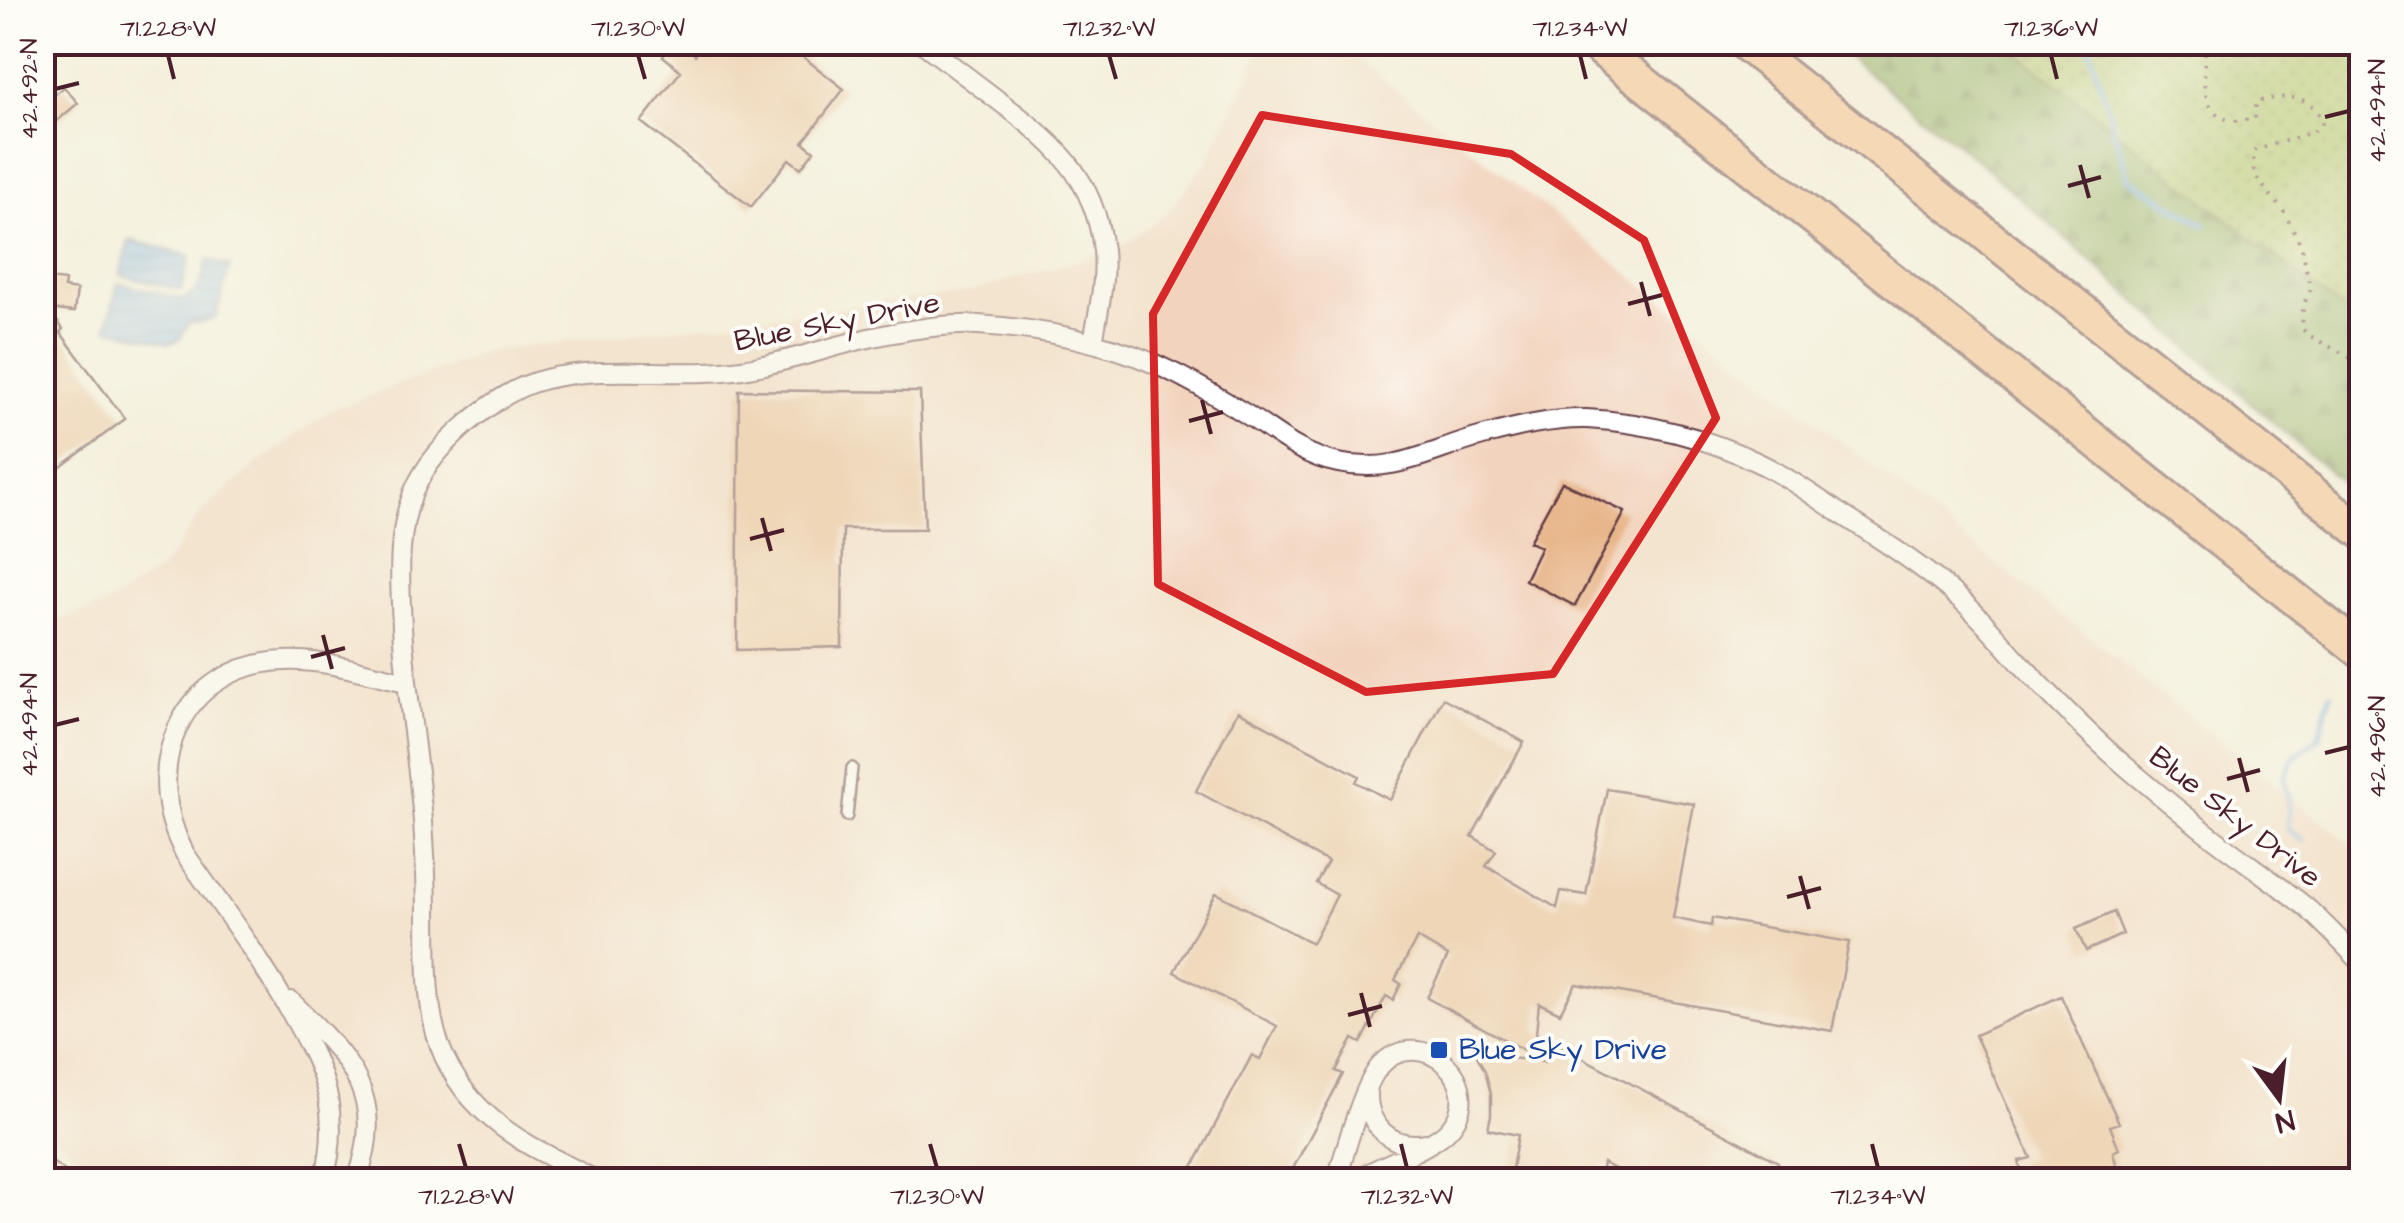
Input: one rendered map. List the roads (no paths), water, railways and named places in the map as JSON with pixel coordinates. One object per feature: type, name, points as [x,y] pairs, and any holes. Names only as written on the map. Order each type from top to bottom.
[{"type":"highway","points":[[1592,42],[2362,652]]},
{"type":"highway","points":[[1744,42],[2362,532]]},
{"type":"main road","points":[[42,1172],[54,1180]]},
{"type":"street","points":[[856,42],[882,42]]},
{"type":"street","points":[[922,42],[1043,134],[1078,176],[1103,250],[1093,342]]},
{"type":"street","name":"Blue Sky Drive","points":[[595,1180],[497,1124],[475,1103],[438,1044],[430,1015],[427,878],[406,682],[399,561],[412,494],[444,444],[480,413],[538,380],[620,372],[729,371],[804,357],[893,332],[974,324],[1093,342],[1173,371],[1295,448],[1331,462],[1368,468],[1395,465],[1537,423],[1582,418],[1641,425],[1694,438],[1766,466],[1908,558],[1963,602],[2052,697],[2126,766],[2212,838],[2308,909],[2362,963]]},
{"type":"street","points":[[324,1180],[330,1144],[328,1099],[315,1056],[277,986],[173,832],[167,810],[167,760],[174,735],[198,697],[216,683],[257,665],[280,661],[322,663],[406,682]]},
{"type":"street","points":[[277,986],[331,1041],[356,1074],[367,1113],[366,1150],[357,1180]]},
{"type":"street","points":[[1337,1180],[1372,1077],[1387,1060],[1406,1052],[1426,1053],[1447,1064],[1460,1086],[1460,1111],[1452,1126],[1360,1180]]},
{"type":"street","points":[[1372,1077],[1368,1102],[1378,1128],[1405,1144],[1430,1142]]},
{"type":"lane","points":[[846,816],[852,768]]},
{"type":"water","points":[[129,240],[190,256],[181,290],[120,275]]},
{"type":"water","points":[[207,260],[230,266],[216,317],[189,323],[179,340],[170,343],[107,328],[118,283],[183,299],[200,286]]},
{"type":"waterway","points":[[2088,42],[2128,178],[2205,225]]},
{"type":"waterway","points":[[2304,840],[2288,829],[2289,801],[2284,778],[2294,757],[2318,739],[2331,693]]},
{"type":"place","name":"Blue Sky Drive","points":[[1439,1050]]}]
